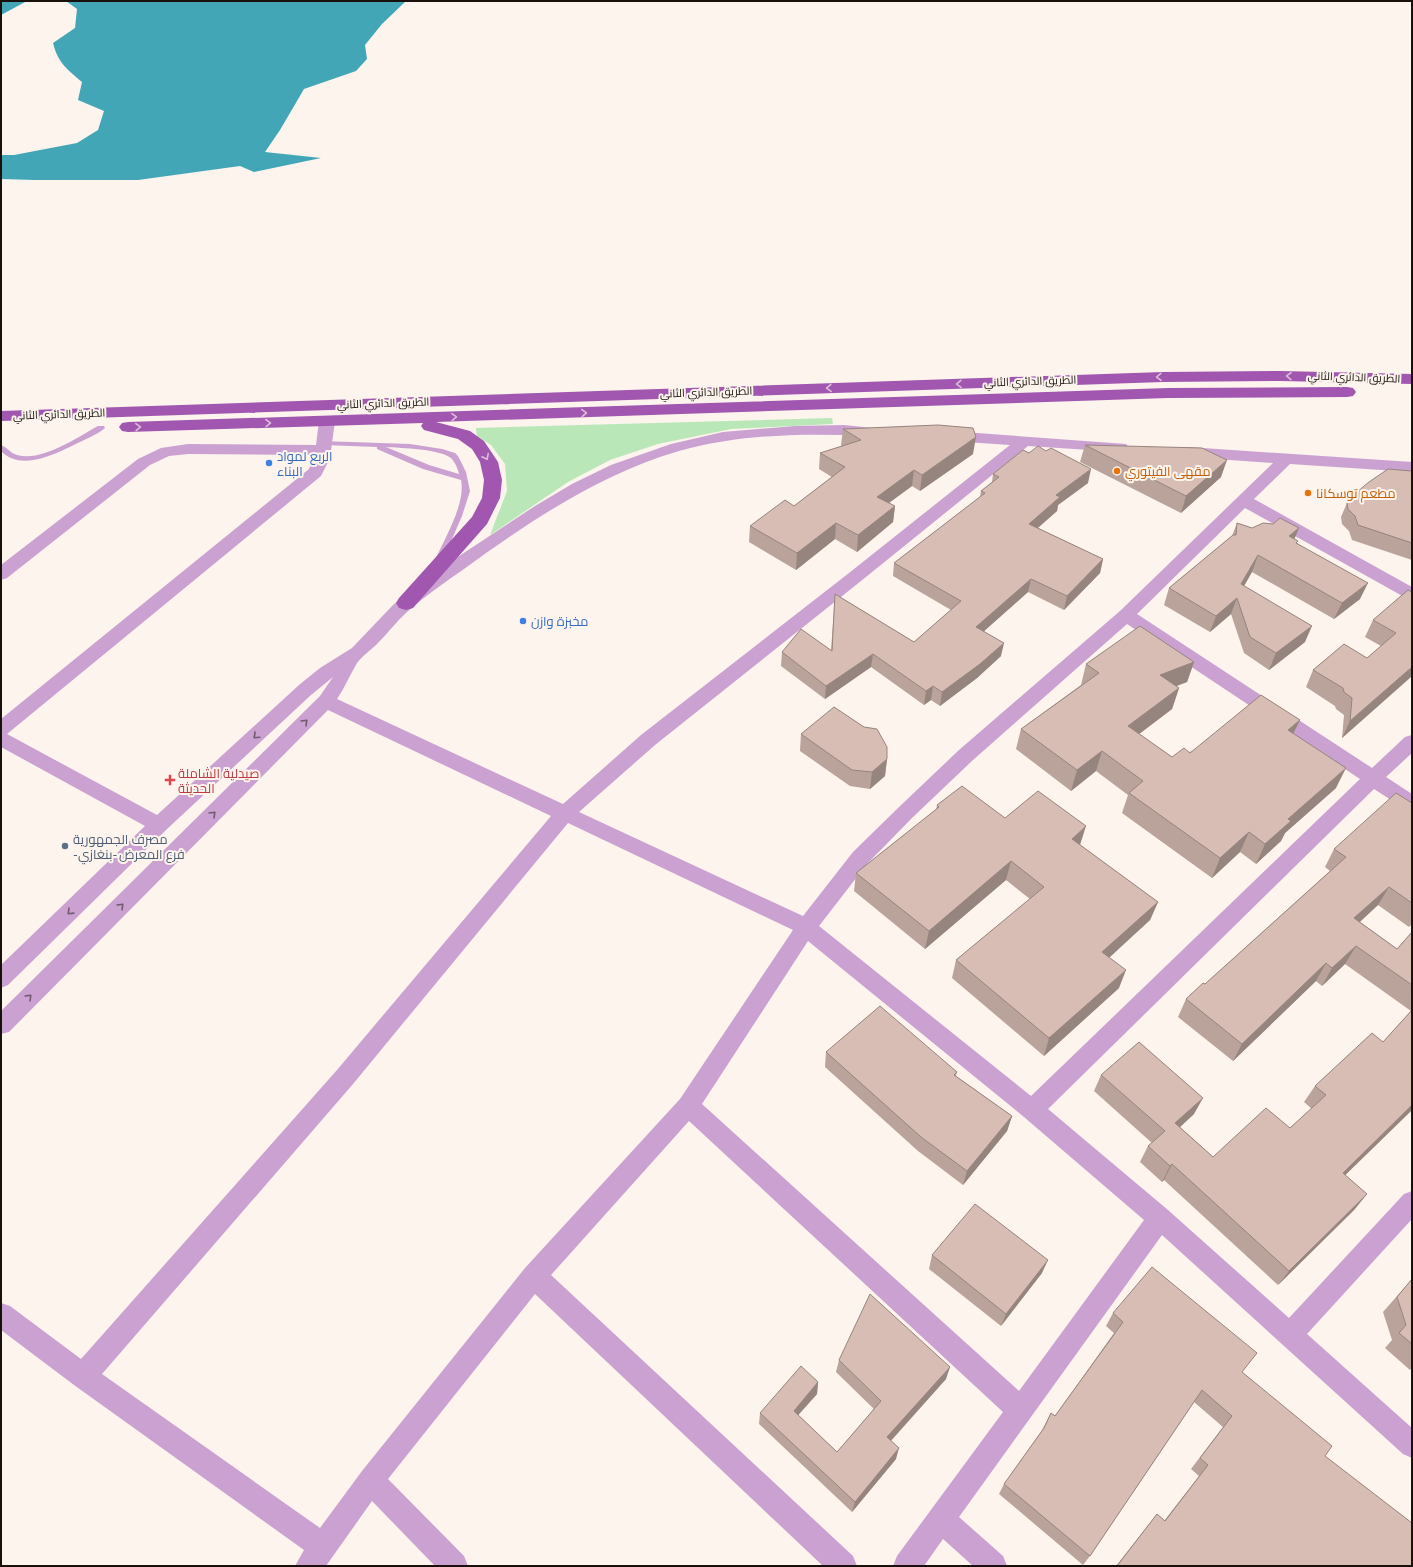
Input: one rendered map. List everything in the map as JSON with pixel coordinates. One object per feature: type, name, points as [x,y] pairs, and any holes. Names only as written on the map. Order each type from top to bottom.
[{"type":"main road","name":"الطريق الدائري الثاني","points":[[1,431],[327,422],[1163,377],[1281,376],[1412,379]]},
{"type":"main road","name":"الطريق الدائري الثاني","points":[[1,416],[733,399],[1168,393],[1323,392],[1412,394]]},
{"type":"main road","points":[[361,420],[430,426],[464,434],[472,439],[485,454],[489,462],[493,480],[491,498],[480,520],[435,568],[406,603]]},
{"type":"street","points":[[1,729],[315,472],[322,458],[327,422]]},
{"type":"street","points":[[1,979],[159,825],[306,690],[326,673],[351,658],[406,603],[491,541],[545,507],[588,481],[630,462],[676,447],[724,436],[779,430],[838,429],[883,432]]},
{"type":"street","points":[[938,435],[1136,448]]},
{"type":"street","points":[[83,1376],[345,1077],[564,814],[648,740],[855,577],[1024,441]]},
{"type":"street","points":[[1,574],[144,462],[166,452],[188,449],[324,447]]},
{"type":"street","points":[[1176,451],[1412,467]]},
{"type":"street","points":[[1,1315],[83,1376],[316,1556],[371,1480],[534,1276],[688,1106],[806,927],[860,858],[966,754],[1126,615],[1287,458]]},
{"type":"street","points":[[1244,500],[1412,594]]},
{"type":"street","points":[[1126,615],[1412,804]]},
{"type":"street","points":[[1,1025],[326,701],[339,683],[351,658]]},
{"type":"street","points":[[326,701],[806,927],[1032,1110],[1160,1218],[1412,1445]]},
{"type":"street","points":[[1,739],[159,825]]},
{"type":"street","points":[[1032,1110],[1373,778],[1412,742]]},
{"type":"street","points":[[688,1106],[1020,1410]]},
{"type":"street","points":[[1290,1335],[1412,1202]]},
{"type":"street","points":[[907,1566],[942,1520],[1160,1218]]},
{"type":"street","points":[[534,1276],[843,1566]]},
{"type":"street","points":[[371,1480],[454,1566]]},
{"type":"street","points":[[942,1520],[993,1566]]},
{"type":"lane","points":[[1,447],[14,458],[42,456],[50,454],[101,428]]},
{"type":"lane","points":[[377,445],[426,467],[464,478]]},
{"type":"lane","points":[[324,447],[377,445],[442,451],[454,456],[462,469],[466,491],[435,568]]},
{"type":"green space","points":[[832,418],[833,424],[731,429],[658,444],[610,460],[568,482],[490,535],[507,491],[505,464],[491,445],[477,436],[476,428]]},
{"type":"water","points":[[1,1],[27,1],[1,15]]},
{"type":"water","points":[[66,1],[406,1],[382,24],[365,45],[367,59],[356,71],[304,89],[265,152],[321,158],[254,172],[240,166],[138,180],[1,179],[1,155],[14,155],[77,143],[98,130],[104,111],[78,100],[82,82],[60,61],[53,43],[75,28],[77,9]]},
{"type":"building","points":[[938,425],[973,428],[976,437],[922,475],[914,470],[877,497],[895,506],[858,535],[836,523],[797,553],[750,526],[785,500],[794,506],[845,467],[820,453],[861,440],[843,429]]},
{"type":"building","points":[[1085,445],[1202,448],[1227,460],[1186,496]]},
{"type":"building","points":[[1038,446],[1046,451],[1051,448],[1091,469],[1056,495],[1060,497],[1029,524],[1103,559],[1067,596],[1031,579],[976,627],[1004,643],[980,664],[942,692],[933,686],[926,691],[873,654],[826,686],[782,652],[801,629],[832,651],[835,594],[914,642],[961,601],[894,563],[985,493],[981,491],[999,477],[993,474],[1023,450],[1029,453]]},
{"type":"building","points":[[1388,469],[1412,471],[1412,543],[1358,525],[1355,516],[1348,509],[1347,503],[1351,497]]},
{"type":"building","points":[[1280,518],[1299,528],[1289,536],[1298,541],[1296,543],[1368,583],[1342,603],[1258,555],[1241,584],[1312,626],[1276,653],[1250,637],[1237,598],[1216,616],[1169,588],[1233,535],[1236,535],[1237,523],[1252,528],[1263,523],[1273,524]]},
{"type":"building","points":[[1408,590],[1412,592],[1412,667],[1350,721],[1352,698],[1344,692],[1343,688],[1313,670],[1344,644],[1367,658],[1396,633],[1373,620]]},
{"type":"building","points":[[1140,626],[1194,662],[1160,675],[1179,688],[1128,726],[1172,757],[1184,748],[1190,753],[1261,695],[1300,720],[1288,730],[1346,768],[1288,819],[1291,821],[1265,844],[1249,832],[1220,858],[1129,793],[1143,781],[1102,751],[1077,770],[1021,729],[1099,673],[1086,664]]},
{"type":"building","points":[[834,707],[864,727],[877,729],[887,747],[887,759],[872,772],[852,770],[801,734]]},
{"type":"building","points":[[962,786],[1005,818],[1038,791],[1086,826],[1072,839],[1158,902],[1102,952],[1126,970],[1049,1038],[956,960],[1044,887],[1011,861],[929,931],[856,873],[939,807],[937,805]]},
{"type":"building","points":[[1396,793],[1412,803],[1412,903],[1389,887],[1354,918],[1397,949],[1412,932],[1412,985],[1356,946],[1332,968],[1326,963],[1242,1044],[1186,999],[1203,983],[1205,984],[1346,857],[1334,849]]},
{"type":"building","points":[[880,1006],[957,1072],[954,1075],[1012,1116],[967,1171],[921,1137],[826,1052]]},
{"type":"building","points":[[1412,1010],[1412,1105],[1343,1173],[1367,1194],[1289,1271],[1172,1164],[1170,1166],[1148,1146],[1165,1131],[1101,1075],[1139,1042],[1203,1098],[1175,1123],[1213,1157],[1266,1108],[1290,1128],[1326,1095],[1315,1086],[1372,1033],[1383,1042]]},
{"type":"building","points":[[975,1204],[1048,1260],[1006,1314],[932,1255]]},
{"type":"building","points":[[1152,1267],[1257,1353],[1242,1372],[1332,1446],[1325,1456],[1412,1523],[1412,1566],[1117,1566],[1157,1514],[1165,1521],[1208,1465],[1200,1458],[1232,1416],[1202,1390],[1090,1556],[1004,1484],[1044,1428],[1051,1413],[1055,1416],[1123,1322],[1113,1313]]},
{"type":"building","points":[[1412,1279],[1412,1344],[1399,1333],[1406,1325],[1397,1297]]},
{"type":"building","points":[[870,1294],[950,1367],[887,1437],[899,1448],[855,1502],[760,1413],[801,1366],[818,1382],[794,1411],[837,1452],[881,1401],[839,1360]]},
{"type":"place","name":"الربع لمواد البناء","points":[[269,463]]},
{"type":"place","name":"مقهى الفيتوري","points":[[1117,471]]},
{"type":"place","name":"مطعم توسكانا","points":[[1308,493]]},
{"type":"place","name":"مخبزة وازن","points":[[523,621]]},
{"type":"place","name":"صيدلية الشاملة الحديثة","points":[[170,780]]},
{"type":"place","name":"مصرف الجمهورية -فرع المعرض -بنغازي","points":[[65,846]]}]
